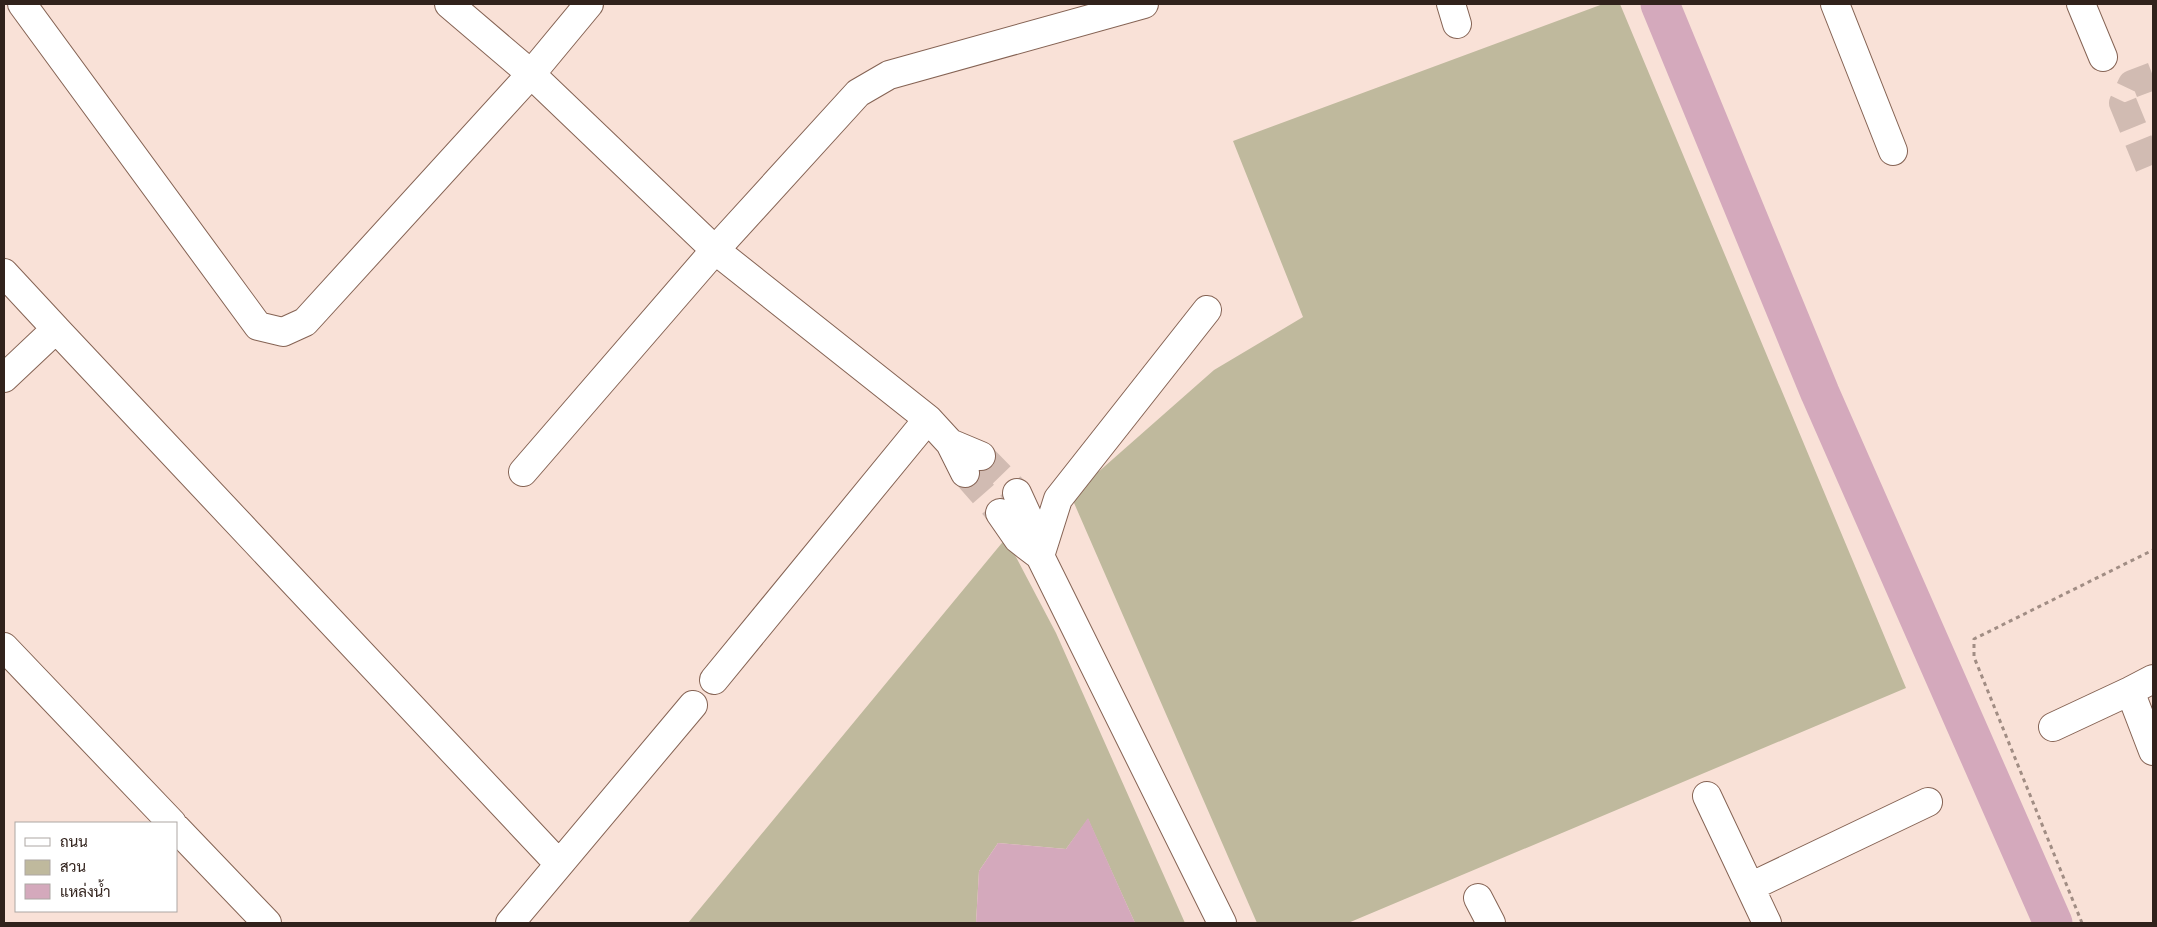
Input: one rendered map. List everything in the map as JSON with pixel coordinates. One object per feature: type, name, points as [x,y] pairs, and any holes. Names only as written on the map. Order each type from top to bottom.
[{"type":"street","points":[[22,4],[258,326],[283,332],[305,322],[531,74],[589,4]]},
{"type":"street","points":[[449,4],[531,74],[715,250],[928,419],[973,464]]},
{"type":"street","points":[[523,472],[715,250],[858,93],[889,75],[1144,4]]},
{"type":"street","points":[[1835,4],[1893,151]]},
{"type":"street","points":[[2081,4],[2103,57]]},
{"type":"street","points":[[4,273],[559,864]]},
{"type":"street","points":[[1040,556],[1058,499],[1207,310]]},
{"type":"street","points":[[4,378],[56,329]]},
{"type":"street","points":[[714,680],[928,419]]},
{"type":"street","points":[[1009,503],[1018,539],[1040,556],[1222,923]]},
{"type":"street","points":[[4,647],[171,822]]},
{"type":"street","points":[[2054,727],[2153,679]]},
{"type":"street","points":[[2130,691],[2153,751]]},
{"type":"street","points":[[510,923],[693,705]]},
{"type":"street","points":[[1707,796],[1767,923]]},
{"type":"street","points":[[1750,886],[1928,802]]},
{"type":"street","points":[[178,830],[267,923]]},
{"type":"street","points":[[1478,898],[1491,923]]},
{"type":"green space","points":[[1603,4],[1620,4],[1906,688],[1348,923],[1257,923],[1071,496],[1214,370],[1303,317],[1233,141]]},
{"type":"green space","points":[[1006,538],[1056,633],[1185,923],[1135,923],[1088,819],[1066,849],[998,843],[979,871],[976,923],[688,923]]},
{"type":"water","points":[[1088,818],[1135,923],[976,923],[979,871],[998,843],[1066,849]]},
{"type":"waterway","points":[[1660,4],[1820,393],[2053,923]]},
{"type":"tunnel","points":[[2153,76],[2132,84],[2123,103],[2153,176]]},
{"type":"tunnel","points":[[981,456],[1017,493]]},
{"type":"tunnel","points":[[965,473],[1000,513]]}]
